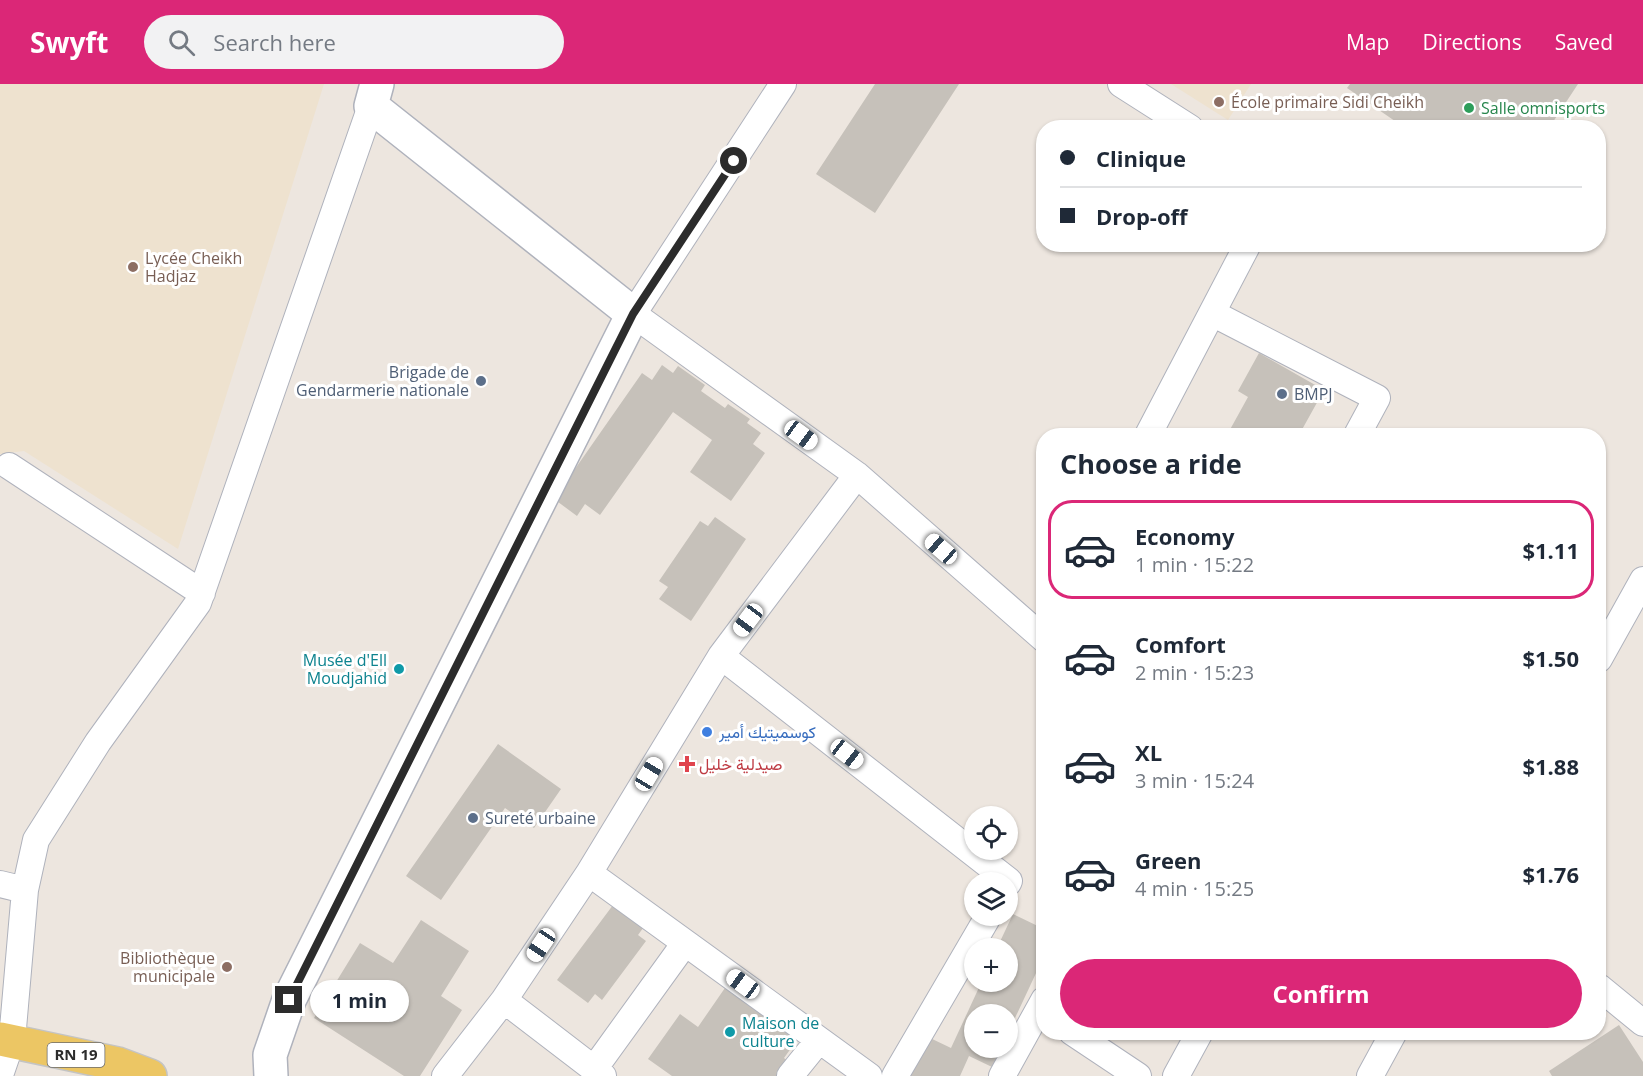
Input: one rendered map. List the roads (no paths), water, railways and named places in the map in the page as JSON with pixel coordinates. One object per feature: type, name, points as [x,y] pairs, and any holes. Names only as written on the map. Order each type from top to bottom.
[{"type":"main road","points":[[271,1076],[270,1055],[289,1000],[633,314],[374,95]]},
{"type":"main road","name":"RN 19","points":[[6,1040],[118,1065],[150,1076]]},
{"type":"street","points":[[783,84],[633,314],[857,475],[1036,630]]},
{"type":"street","points":[[1121,84],[1177,120]]},
{"type":"street","points":[[0,1074],[25,890],[36,840],[98,742],[198,603],[374,95]]},
{"type":"street","points":[[1152,428],[1244,252]]},
{"type":"street","points":[[1212,313],[1377,398],[1361,428]]},
{"type":"street","points":[[9,466],[202,593]]},
{"type":"street","points":[[446,1076],[504,1000],[590,873],[721,656],[857,475]]},
{"type":"street","points":[[1606,646],[1643,580]]},
{"type":"street","points":[[721,656],[998,872]]},
{"type":"street","points":[[590,873],[869,1076]]},
{"type":"street","points":[[0,884],[25,890]]},
{"type":"street","points":[[895,1076],[983,926]]},
{"type":"street","points":[[504,1000],[598,1073],[685,943]]},
{"type":"street","points":[[1606,993],[1643,1023]]},
{"type":"street","points":[[1002,1076],[1036,1018]]},
{"type":"street","points":[[790,1076],[819,1040]]},
{"type":"street","points":[[1084,1040],[1138,1076]]},
{"type":"street","points":[[1176,1076],[1196,1040]]},
{"type":"street","points":[[1370,1076],[1390,1040]]},
{"type":"place","name":"École primaire Sidi Cheikh","points":[[1219,102]]},
{"type":"place","name":"Salle omnisports","points":[[1469,108]]},
{"type":"place","name":"Lycée Cheikh Hadjaz","points":[[133,267]]},
{"type":"place","name":"Brigade de Gendarmerie nationale","points":[[481,381]]},
{"type":"place","name":"BMPJ","points":[[1282,394]]},
{"type":"place","name":"Musée d'Ell Moudjahid","points":[[399,669]]},
{"type":"place","name":"كوسميتيك أمير","points":[[707,732]]},
{"type":"place","name":"صيدلية خليل","points":[[687,764]]},
{"type":"place","name":"Sureté urbaine","points":[[473,818]]},
{"type":"place","name":"Bibliothèque municipale","points":[[227,967]]},
{"type":"place","name":"Maison de culture","points":[[730,1032]]}]
